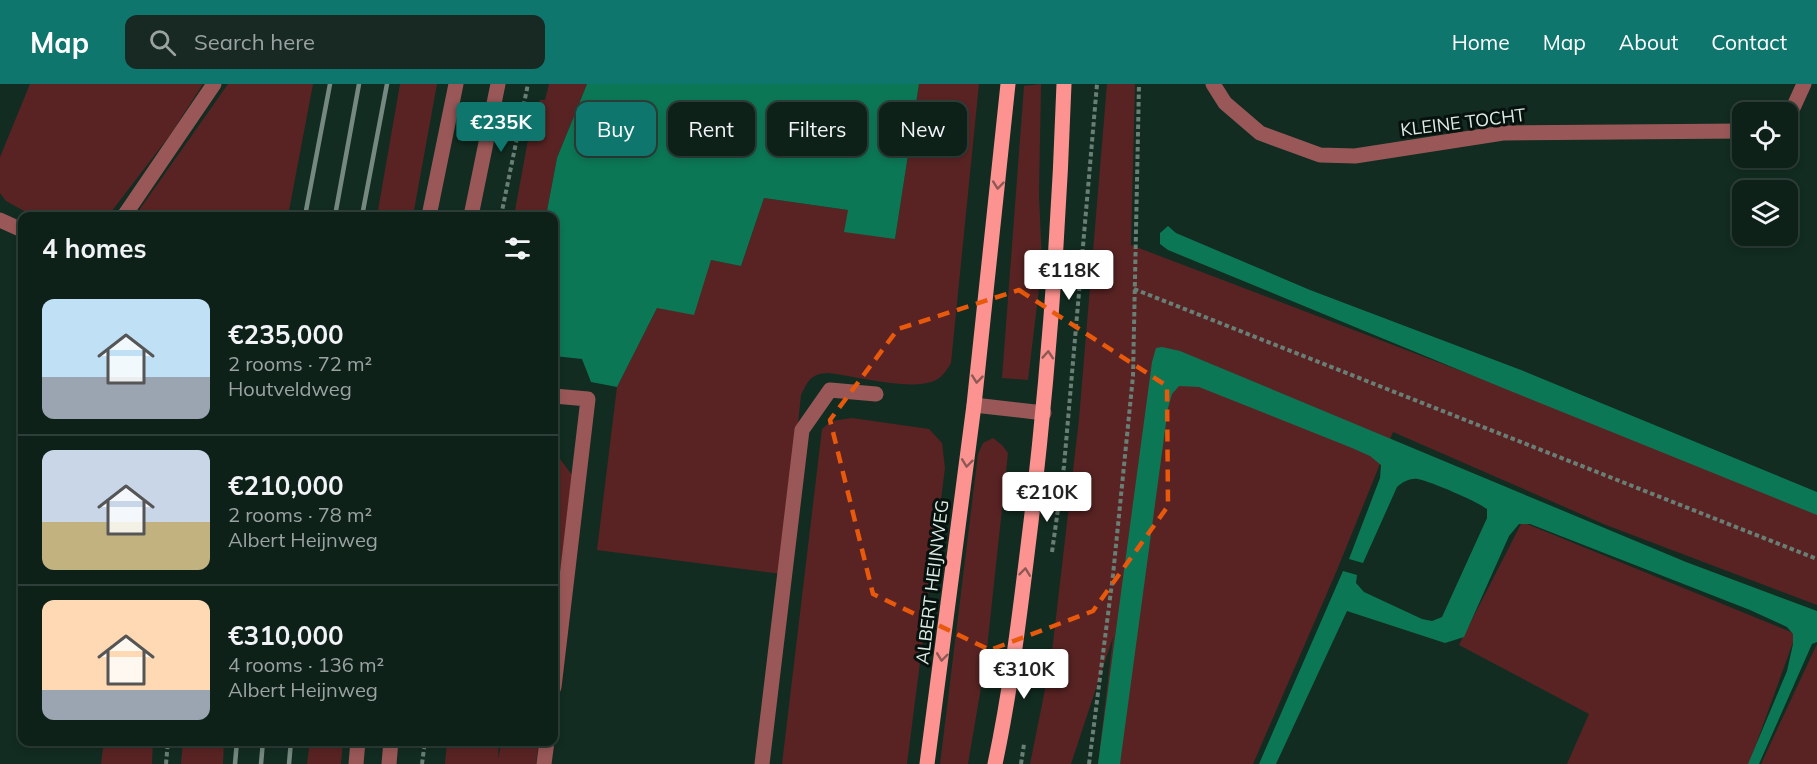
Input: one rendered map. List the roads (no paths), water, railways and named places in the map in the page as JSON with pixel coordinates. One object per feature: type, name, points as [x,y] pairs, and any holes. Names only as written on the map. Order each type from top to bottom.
[{"type":"main road","name":"ALBERT HEIJNWEG","points":[[927,764],[974,405],[1008,84]]},
{"type":"main road","points":[[994,764],[1003,727],[1018,630],[1044,413],[1061,186],[1064,84]]},
{"type":"street","points":[[127,212],[214,84]]},
{"type":"street","points":[[430,212],[456,84]]},
{"type":"street","points":[[472,212],[498,84]]},
{"type":"street","name":"KLEINE TOCHT","points":[[1213,84],[1225,102],[1260,133],[1320,154],[1354,156],[1503,133],[1732,131]]},
{"type":"street","points":[[1796,102],[1804,84]]},
{"type":"street","points":[[0,220],[18,228]]},
{"type":"street","points":[[762,764],[802,430],[830,390],[876,394]]},
{"type":"street","points":[[558,396],[588,399],[558,653]]},
{"type":"street","points":[[974,405],[1044,413]]},
{"type":"street","points":[[356,764],[358,746]]},
{"type":"street","points":[[389,764],[391,746]]},
{"type":"street","points":[[544,764],[546,746]]},
{"type":"railway","points":[[306,212],[330,84]]},
{"type":"railway","points":[[336,212],[359,84]]},
{"type":"railway","points":[[363,212],[387,84]]},
{"type":"railway","points":[[235,764],[237,746]]},
{"type":"railway","points":[[261,764],[263,746]]},
{"type":"railway","points":[[289,764],[291,746]]}]
